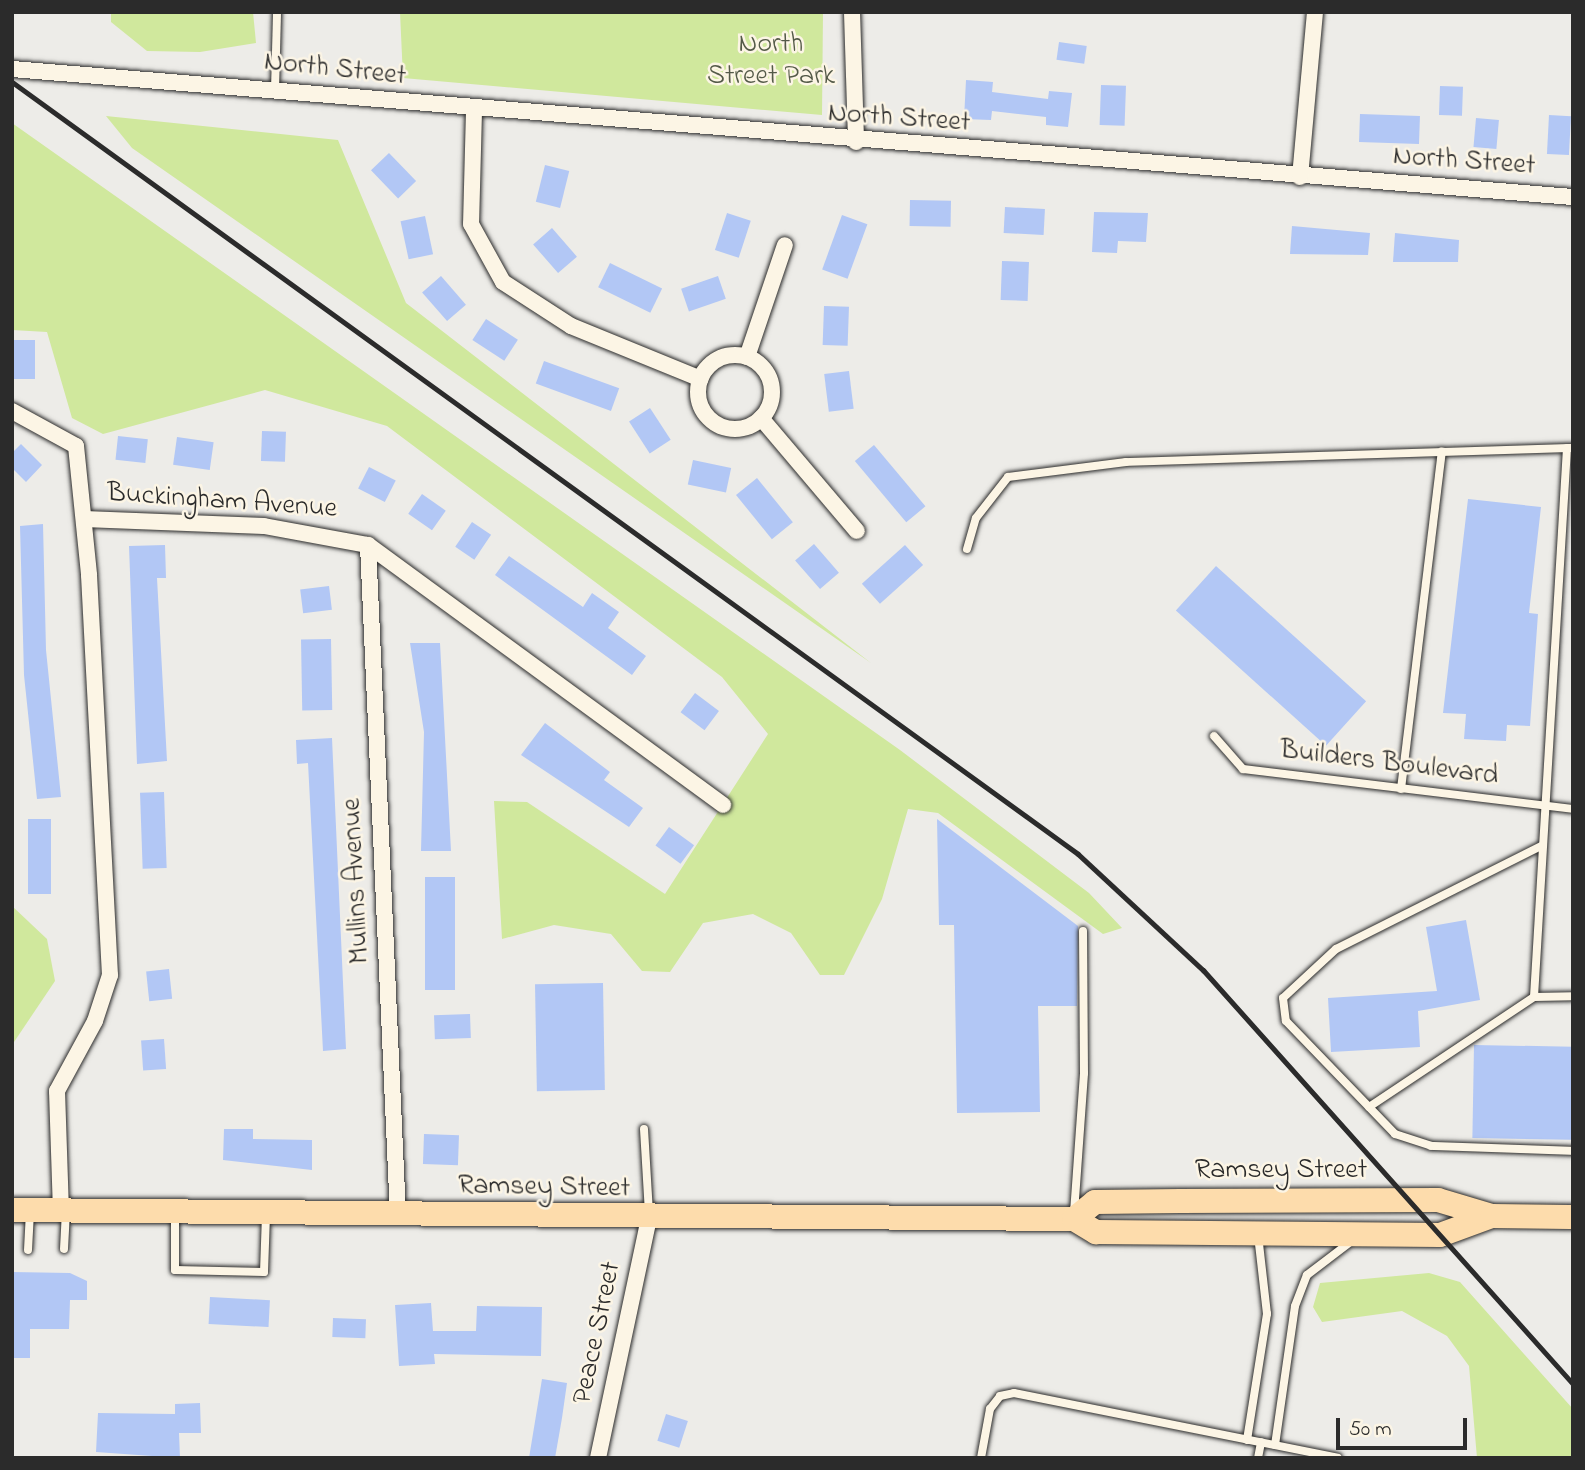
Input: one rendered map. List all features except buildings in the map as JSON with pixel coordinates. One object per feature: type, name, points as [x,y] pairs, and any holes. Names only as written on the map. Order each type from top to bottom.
[{"type":"main road","name":"Ramsey Street","points":[[1074,1219],[1095,1202],[1180,1201],[1438,1200],[1492,1216],[1573,1217]]},
{"type":"main road","name":"Ramsey Street","points":[[21,1210],[649,1219],[1074,1219],[1096,1232],[1440,1235],[1492,1216]]},
{"type":"street","points":[[852,12],[856,142]]},
{"type":"street","points":[[1300,177],[1315,12]]},
{"type":"street","name":"North Street","points":[[12,69],[275,90],[474,111],[1573,197]]},
{"type":"street","points":[[474,111],[471,224],[503,282],[571,326],[701,379]]},
{"type":"street","points":[[747,357],[785,245]]},
{"type":"street","points":[[747,357],[760,364],[772,385],[761,418],[742,428],[711,419],[700,401],[701,379],[716,360],[747,357]]},
{"type":"street","points":[[12,411],[76,446],[84,519]]},
{"type":"street","points":[[761,418],[857,531]]},
{"type":"street","name":"Buckingham Avenue","points":[[64,1211],[57,1091],[105,999],[111,951],[84,519],[264,526],[368,545],[723,805]]},
{"type":"street","name":"Mullins Avenue","points":[[368,545],[398,1216]]},
{"type":"street","name":"Peace Street","points":[[598,1458],[649,1219]]},
{"type":"lane","points":[[275,90],[277,12]]},
{"type":"lane","points":[[967,549],[976,518],[1008,477],[1126,462],[1570,448],[1542,806],[1534,997]]},
{"type":"lane","points":[[1401,789],[1443,451]]},
{"type":"lane","name":"Builders Boulevard","points":[[1214,736],[1243,769],[1573,809]]},
{"type":"lane","points":[[1541,846],[1336,949],[1283,998],[1286,1020],[1395,1135],[1431,1146],[1573,1151]]},
{"type":"lane","points":[[1074,1219],[1084,1073],[1083,931]]},
{"type":"lane","points":[[1369,1107],[1534,997],[1573,996]]},
{"type":"lane","points":[[644,1129],[649,1219]]},
{"type":"lane","points":[[21,1210],[28,1250]]},
{"type":"lane","points":[[64,1211],[64,1249]]},
{"type":"lane","points":[[175,1212],[174,1270],[264,1272],[266,1213]]},
{"type":"lane","points":[[1247,1440],[1266,1314],[1257,1233]]},
{"type":"lane","points":[[1275,1445],[1296,1306],[1307,1275],[1362,1233]]},
{"type":"lane","points":[[981,1458],[990,1409],[1000,1396],[1014,1394],[1338,1458]]},
{"type":"lane","points":[[1258,1458],[1261,1443]]},
{"type":"green space","points":[[111,12],[253,12],[256,43],[200,52],[147,51],[111,22]]},
{"type":"green space","name":"North Street Park","points":[[400,12],[823,12],[822,115],[403,78]]},
{"type":"green space","points":[[106,116],[338,140],[406,303],[871,663],[132,148]]},
{"type":"green space","points":[[12,123],[900,750],[1089,893],[1122,928],[1103,934],[938,813],[908,809],[882,899],[844,975],[820,975],[791,933],[753,914],[703,923],[670,972],[642,971],[611,934],[554,925],[502,939],[494,801],[527,802],[665,894],[768,734],[722,677],[387,426],[265,390],[103,434],[72,418],[47,332],[12,330]]},
{"type":"green space","points":[[12,906],[47,939],[55,981],[12,1045]]},
{"type":"green space","points":[[1429,1273],[1460,1282],[1573,1409],[1573,1458],[1477,1458],[1469,1366],[1447,1336],[1402,1311],[1322,1322],[1313,1307],[1320,1283]]},
{"type":"railway","points":[[12,82],[1078,854],[1203,970],[1573,1384]]}]
